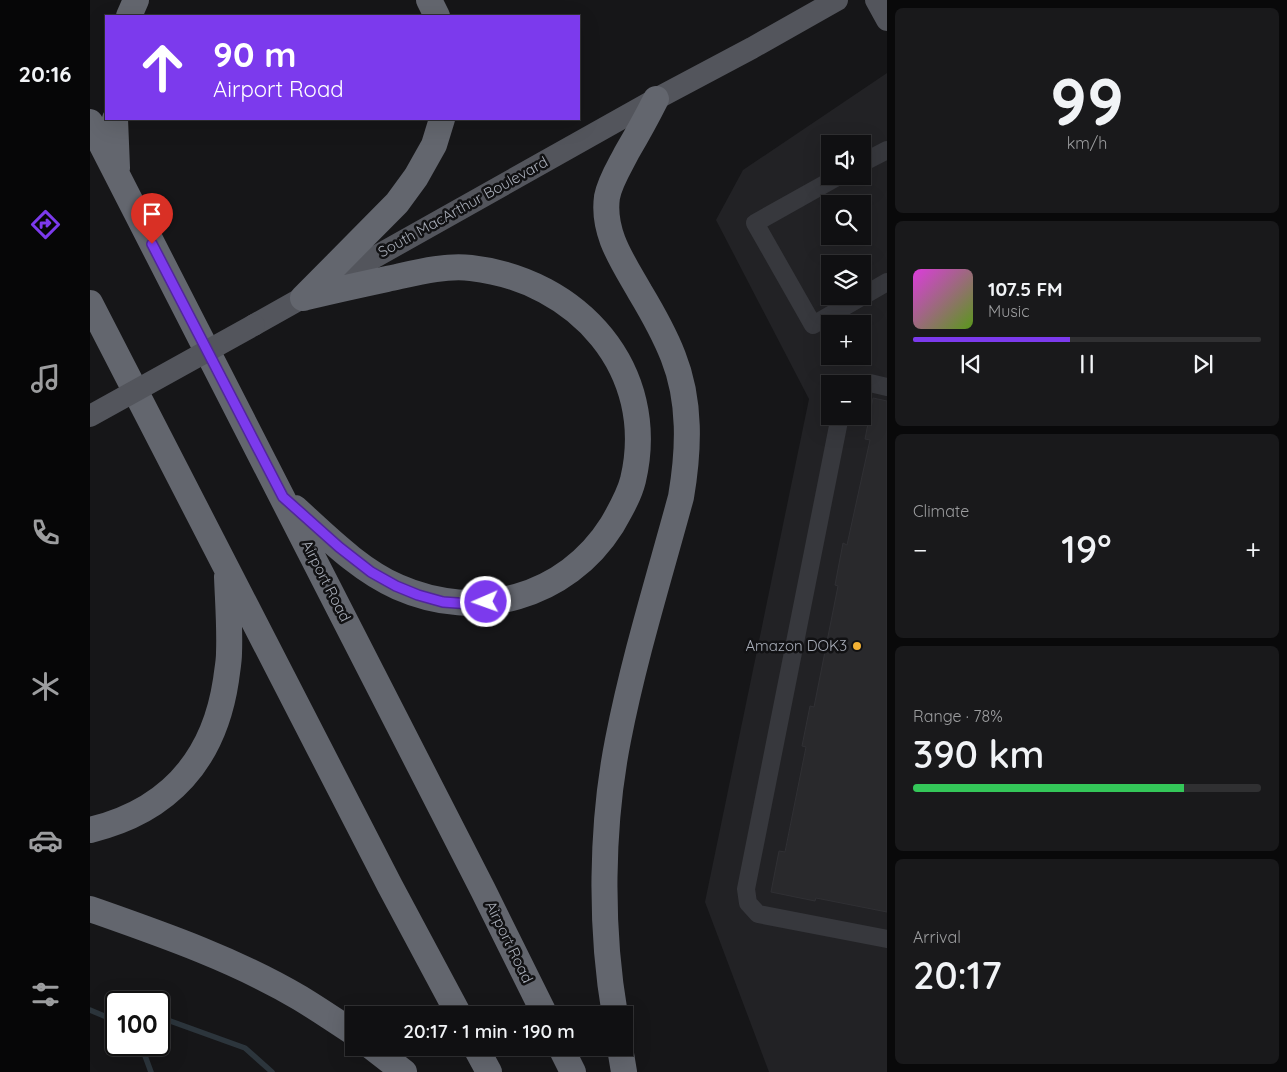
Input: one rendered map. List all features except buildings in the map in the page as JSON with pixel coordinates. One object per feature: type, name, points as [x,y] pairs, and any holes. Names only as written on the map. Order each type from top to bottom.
[{"type":"highway","points":[[129,15],[136,0]]},
{"type":"highway","points":[[429,0],[436,15]]},
{"type":"highway","points":[[614,1006],[607,956],[605,887],[608,815],[618,740],[638,654],[680,497],[686,470],[688,436],[686,408],[673,357],[657,323],[617,252],[610,233],[607,217],[608,196],[617,170],[656,99]]},
{"type":"highway","points":[[115,120],[118,176]]},
{"type":"highway","points":[[303,298],[396,203],[416,177],[434,145],[442,120]]},
{"type":"highway","name":"Airport Road","points":[[90,122],[283,497],[541,1006]]},
{"type":"highway","points":[[283,497],[339,547],[371,572],[396,586],[443,602],[471,604],[501,601],[534,591],[562,576],[584,560],[605,535],[622,509],[632,480],[637,451],[638,422],[631,392],[619,363],[602,337],[583,316],[561,299],[534,284],[506,275],[471,268],[435,268],[303,298]]},
{"type":"highway","points":[[90,303],[390,886],[454,1006]]},
{"type":"highway","points":[[90,830],[114,824],[140,812],[165,795],[187,774],[204,751],[215,726],[224,695],[230,655],[226,569]]},
{"type":"highway","points":[[90,909],[169,936],[244,969],[299,997],[345,1027]]},
{"type":"highway","points":[[383,1056],[404,1072]]},
{"type":"highway","points":[[480,1056],[489,1072]]},
{"type":"highway","points":[[565,1056],[573,1072]]},
{"type":"highway","points":[[621,1056],[624,1072]]},
{"type":"main road","name":"South MacArthur Boulevard","points":[[90,416],[656,99],[837,0]]},
{"type":"main road","points":[[876,0],[887,20]]},
{"type":"lane","points":[[871,158],[887,150]]},
{"type":"lane","points":[[823,185],[755,223],[813,325],[887,282]]},
{"type":"lane","points":[[871,383],[887,388]]},
{"type":"lane","points":[[838,425],[746,889],[748,903],[758,914],[887,939]]},
{"type":"shaded area","points":[[887,73],[887,1072],[769,1072],[705,902],[809,399],[716,220],[743,170]]},
{"type":"waterway","points":[[90,1010],[105,1016]]},
{"type":"waterway","points":[[170,1021],[245,1048],[272,1072]]},
{"type":"waterway","points":[[145,1056],[151,1072]]},
{"type":"place","name":"Amazon DOK3","points":[[857,646]]},
{"type":"route","points":[[152,244],[283,497],[339,547],[371,572],[396,586],[443,602],[471,604],[486,602]]}]
